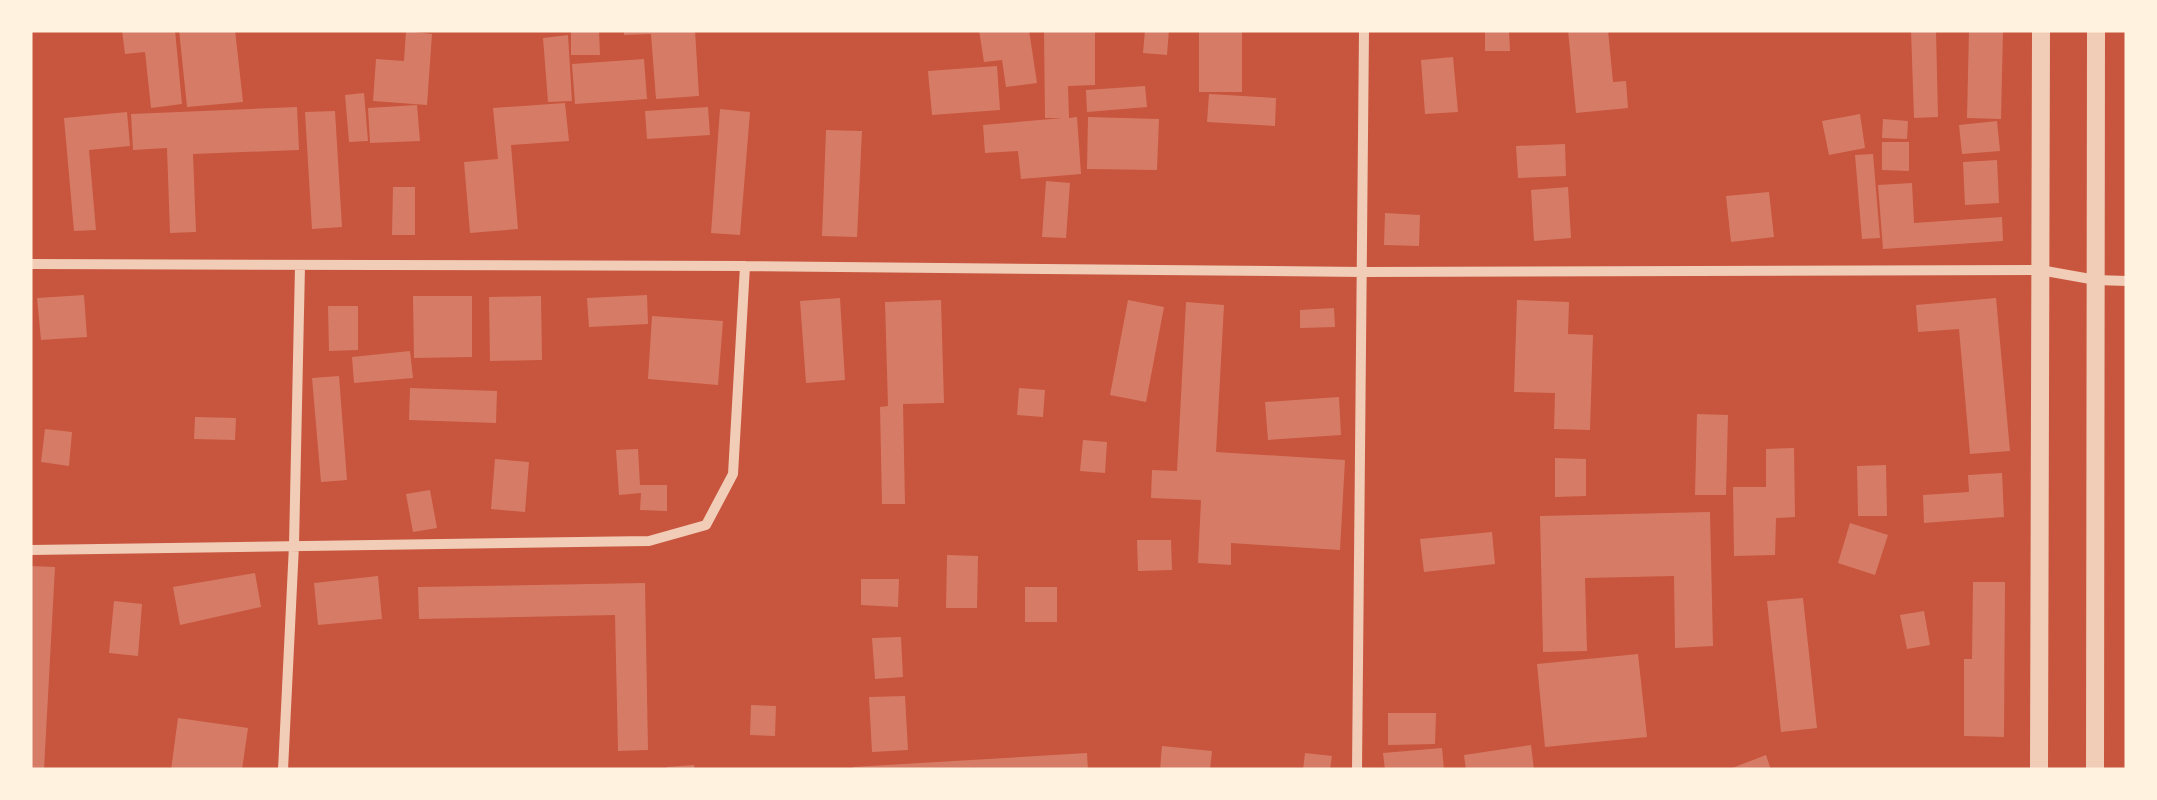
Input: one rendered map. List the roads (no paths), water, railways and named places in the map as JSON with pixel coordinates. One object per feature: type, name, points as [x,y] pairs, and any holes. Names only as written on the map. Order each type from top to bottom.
[{"type":"street","points":[[1357,770],[1364,30]]},
{"type":"street","points":[[2039,770],[2041,30]]},
{"type":"street","points":[[2095,770],[2096,30]]},
{"type":"street","points":[[30,264],[1363,272],[2040,270],[2096,280],[2127,280]]},
{"type":"street","points":[[282,770],[294,546],[300,266]]},
{"type":"street","points":[[30,550],[650,541],[706,525],[732,474],[745,266]]}]
